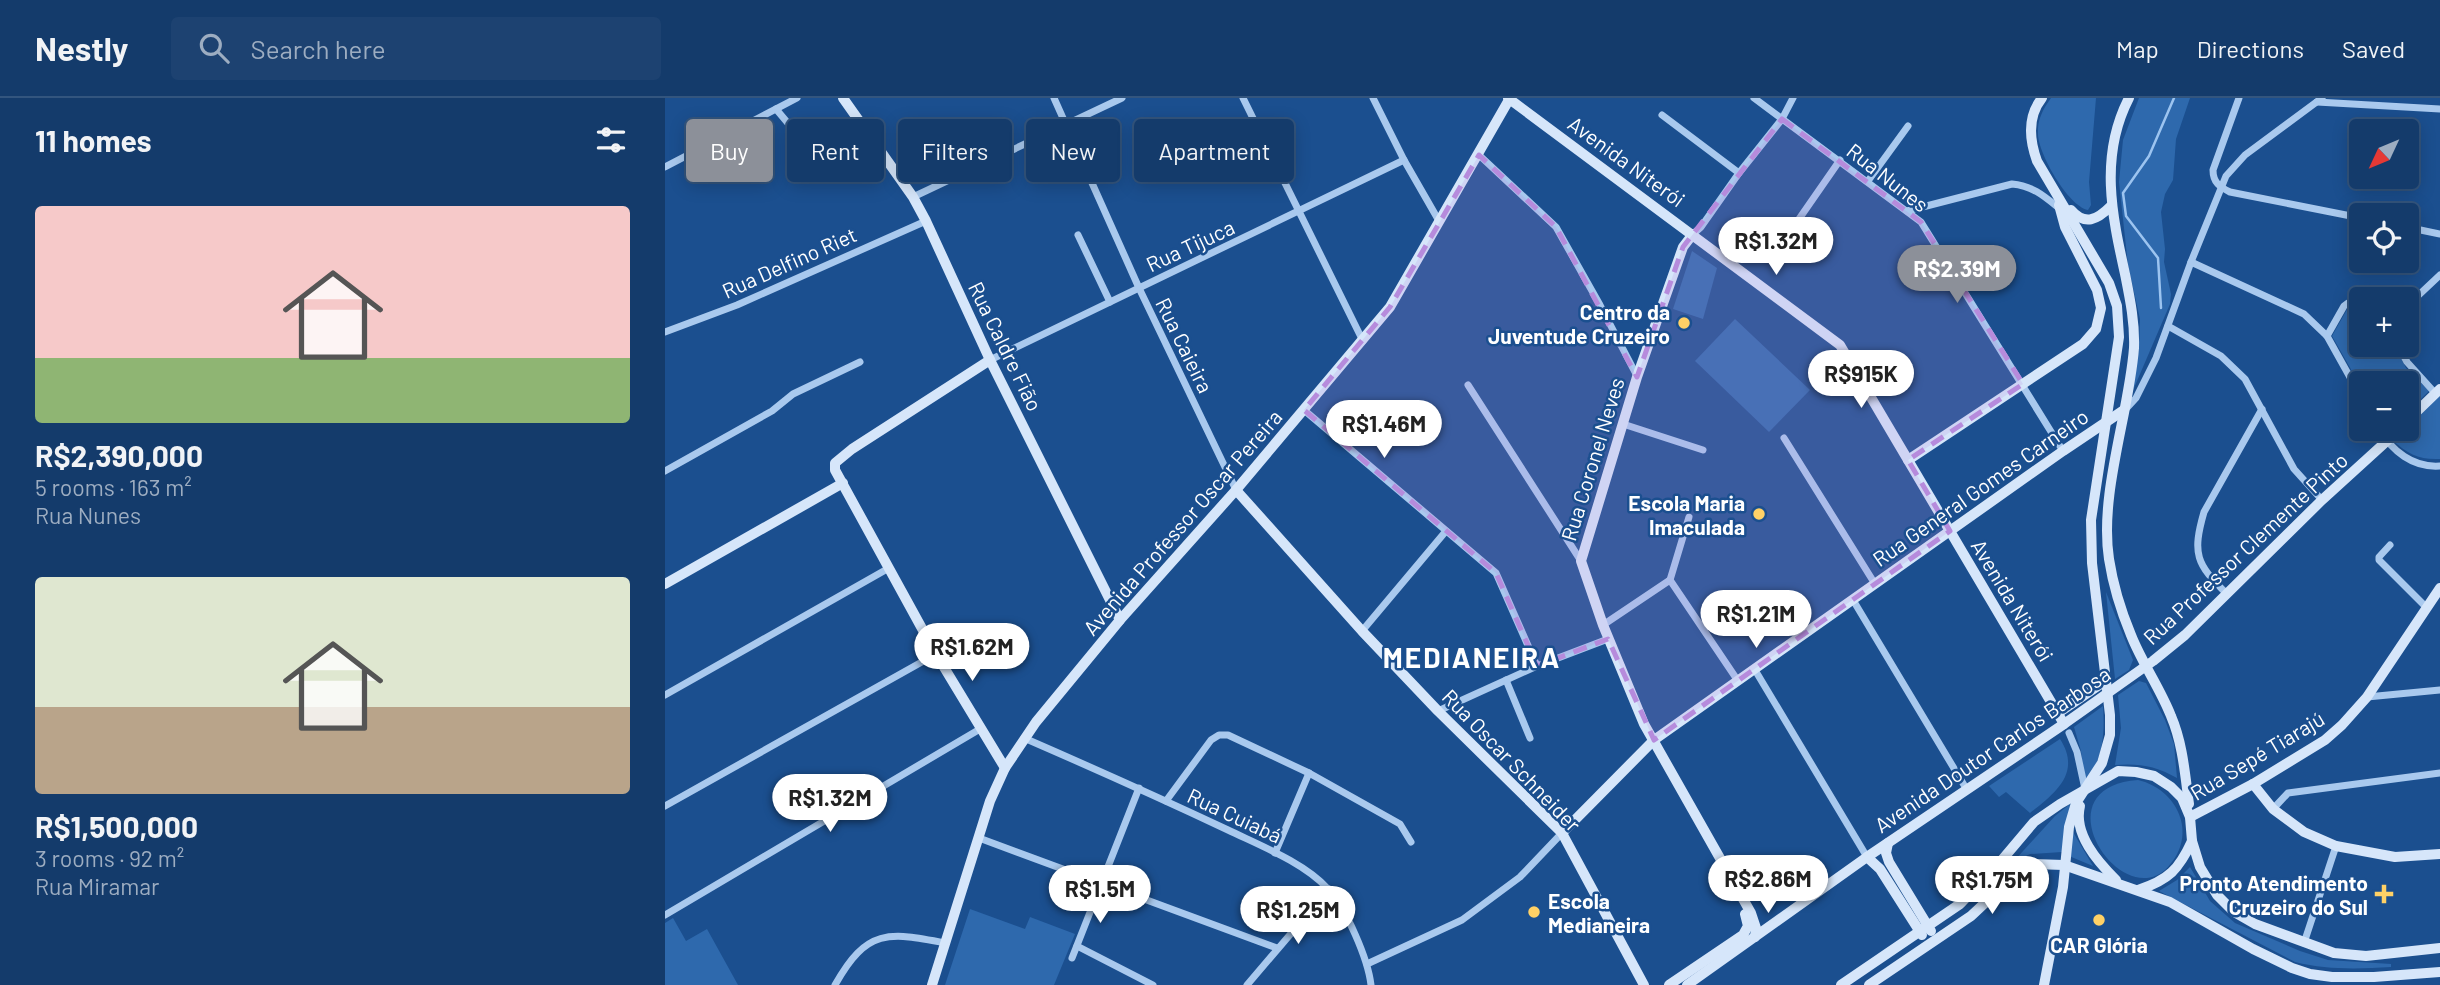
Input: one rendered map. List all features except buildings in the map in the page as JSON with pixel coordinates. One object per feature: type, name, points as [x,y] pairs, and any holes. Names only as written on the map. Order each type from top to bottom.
[{"type":"street","points":[[665,167],[797,98]]},
{"type":"street","name":"Rua Caldre Fião","points":[[843,98],[913,197],[926,221],[990,360],[1120,620]]},
{"type":"street","name":"Rua Caieira","points":[[1054,98],[1062,119]]},
{"type":"street","points":[[1079,119],[1122,98]]},
{"type":"street","points":[[1243,98],[1363,341]]},
{"type":"street","points":[[1373,98],[1403,160],[1439,221]]},
{"type":"street","name":"Avenida Professor Oscar Pereira","points":[[1463,178],[1471,154],[1501,98]]},
{"type":"street","name":"Avenida Professor Oscar Pereira","points":[[932,985],[990,801],[1005,768],[1024,738],[1120,620],[1236,491],[1363,341],[1406,283],[1509,98]]},
{"type":"street","name":"Avenida Niterói","points":[[1509,98],[1840,345],[2067,728],[2077,752],[2085,790]]},
{"type":"street","name":"Rua Nunes","points":[[1753,98],[1921,222],[2063,451]]},
{"type":"street","name":"Rua Coronel Neves","points":[[1755,937],[1756,928],[1743,901],[1644,724],[1608,639],[1581,561],[1637,377],[1683,247],[1782,119],[1793,98]]},
{"type":"street","points":[[2042,98],[2032,116],[2030,132],[2037,161],[2109,283],[2117,306],[2119,337],[2091,520],[2092,563],[2110,735],[2102,763],[2076,803],[2069,827],[2063,887],[2044,985]]},
{"type":"street","points":[[2239,98],[2213,170],[2216,183],[2230,192],[2349,216]]},
{"type":"street","points":[[2126,100],[2115,137],[2109,174],[2111,206],[2133,313],[2134,348],[2107,514],[2108,556],[2131,637],[2172,717],[2180,743],[2192,841],[2200,867],[2217,895],[2234,912],[2255,924],[2304,943],[2334,953],[2366,956],[2440,948]]},
{"type":"street","points":[[2319,100],[2440,109]]},
{"type":"street","name":"Rua General Gomes Carneiro","points":[[1562,833],[1654,740],[2124,410],[2136,398],[2156,358],[2220,187],[2245,155],[2319,100]]},
{"type":"street","points":[[776,109],[787,122]]},
{"type":"street","points":[[1661,115],[1739,173]]},
{"type":"street","points":[[1868,181],[1908,126]]},
{"type":"street","points":[[913,197],[1026,144]]},
{"type":"street","points":[[1479,155],[1556,226],[1637,377]]},
{"type":"street","name":"Rua Tijuca","points":[[990,360],[1403,160]]},
{"type":"street","points":[[1799,219],[1840,160]]},
{"type":"street","name":"Rua Caieira","points":[[1091,182],[1236,491]]},
{"type":"street","points":[[1907,211],[2012,184],[2026,185],[2060,209]]},
{"type":"street","points":[[2054,189],[2081,219],[2094,220],[2111,206]]},
{"type":"street","points":[[1908,460],[2083,344],[2096,330],[2101,308],[2097,290],[2065,227],[2054,189]]},
{"type":"street","name":"Rua Delfino Riet","points":[[665,332],[737,305],[926,221]]},
{"type":"street","points":[[2419,230],[2440,234]]},
{"type":"street","points":[[1078,235],[1110,302]]},
{"type":"street","points":[[2191,262],[2304,314],[2327,336],[2349,375]]},
{"type":"street","points":[[2419,295],[2440,275]]},
{"type":"street","points":[[2327,336],[2349,303]]},
{"type":"street","points":[[2168,326],[2221,356],[2245,379],[2294,469],[2322,500]]},
{"type":"street","points":[[2404,357],[2438,391],[2419,409]]},
{"type":"street","points":[[990,360],[835,463],[835,470],[936,654],[1005,768]]},
{"type":"street","points":[[665,471],[772,411],[793,394],[860,362]]},
{"type":"street","points":[[1468,385],[1581,561]]},
{"type":"street","points":[[2227,594],[2210,577],[2198,559],[2197,542],[2204,512],[2262,409]]},
{"type":"street","points":[[1304,410],[1496,573],[1537,666]]},
{"type":"street","points":[[1623,424],[1703,450]]},
{"type":"street","points":[[1784,438],[1875,584]]},
{"type":"street","points":[[2387,441],[2407,460],[2440,466]]},
{"type":"street","name":"Rua Professor Clemente Pinto","points":[[2147,666],[2185,635],[2322,500],[2387,441]]},
{"type":"street","points":[[665,584],[843,483]]},
{"type":"street","name":"Rua Oscar Schneider","points":[[1236,491],[1362,631],[1562,833],[1644,985]]},
{"type":"street","points":[[1603,625],[1670,580],[1689,517]]},
{"type":"street","points":[[1362,631],[1446,531]]},
{"type":"street","points":[[2390,545],[2379,560],[2432,604]]},
{"type":"street","points":[[665,695],[889,568]]},
{"type":"street","points":[[1670,580],[1738,681]]},
{"type":"street","name":"Rua Sepé Tiarajú","points":[[2190,817],[2253,784],[2325,740],[2367,697],[2432,604],[2440,588]]},
{"type":"street","points":[[1853,600],[1967,790]]},
{"type":"street","points":[[1439,711],[1537,666],[1608,639]]},
{"type":"street","points":[[665,806],[936,654]]},
{"type":"street","name":"Avenida Doutor Carlos Barbosa","points":[[1688,985],[1867,857],[1967,790],[2067,728],[2107,694],[2147,666]]},
{"type":"street","points":[[1755,670],[1867,857],[1880,869],[1924,928]]},
{"type":"street","points":[[1506,680],[1530,738]]},
{"type":"street","points":[[2058,713],[2105,681]]},
{"type":"street","points":[[2367,697],[2440,690]]},
{"type":"street","points":[[665,915],[980,729]]},
{"type":"street","points":[[1166,801],[1212,740],[1219,735],[1228,735],[1309,774],[1400,824],[1411,842]]},
{"type":"street","name":"Rua Cuiabá","points":[[1024,738],[1139,788],[1291,860],[1329,889],[1352,928],[1367,964],[1371,985]]},
{"type":"street","points":[[1841,985],[1960,904],[2034,822],[2118,771],[2154,776],[2182,798],[2190,817]]},
{"type":"street","points":[[2273,809],[2288,793],[2440,773]]},
{"type":"street","points":[[1275,853],[1309,774]]},
{"type":"street","points":[[2253,784],[2273,809],[2304,832],[2336,846],[2395,858],[2440,854]]},
{"type":"street","points":[[1072,958],[1139,788]]},
{"type":"street","points":[[2085,790],[2078,814],[2082,833],[2094,856],[2120,883]]},
{"type":"street","points":[[1367,964],[1462,920],[1520,877],[1562,833]]},
{"type":"street","points":[[979,838],[1277,948]]},
{"type":"street","points":[[2138,890],[2157,884],[2170,875],[2182,862],[2192,841]]},
{"type":"street","points":[[1888,843],[1886,853],[1889,862],[1924,928],[1929,943]]},
{"type":"street","points":[[2304,943],[2336,846]]},
{"type":"street","points":[[2033,864],[2047,869],[2063,887]]},
{"type":"street","points":[[1869,985],[1971,916],[2018,872],[2033,864],[2064,866],[2170,902],[2253,949],[2310,974],[2374,977],[2440,972]]},
{"type":"street","points":[[2063,887],[2084,872]]},
{"type":"street","points":[[1247,985],[1329,889]]},
{"type":"street","points":[[1669,985],[1743,935],[1748,926],[1743,901]]},
{"type":"street","points":[[835,985],[851,960],[873,940],[902,935],[946,943]]},
{"type":"street","points":[[1077,946],[1153,985]]},
{"type":"highlighted area","points":[[1782,119],[1921,222],[2023,384],[1908,460],[1950,531],[1654,740],[1608,639],[1537,666],[1496,573],[1304,410],[1390,307],[1479,155],[1556,227],[1637,377],[1683,247]]},
{"type":"shaded area","points":[[2051,98],[2096,98],[2089,182],[2091,205],[2088,210],[2063,189],[2039,143],[2040,119]]},
{"type":"shaded area","points":[[2139,98],[2190,98],[2176,139],[2173,180],[2165,194],[2161,212],[2170,304],[2131,395],[2139,348],[2140,319],[2128,265],[2119,182],[2123,140]]},
{"type":"shaded area","points":[[1692,251],[1717,268],[1703,319],[1673,309]]},
{"type":"shaded area","points":[[2349,306],[2349,357],[2400,357],[2409,371],[2352,371],[2332,336]]},
{"type":"shaded area","points":[[1735,319],[1810,390],[1769,432],[1695,361]]},
{"type":"shaded area","points":[[2419,381],[2429,391],[2419,401]]},
{"type":"shaded area","points":[[2440,395],[2440,459],[2414,455],[2393,441],[2419,441],[2419,415]]},
{"type":"shaded area","points":[[2106,592],[2133,660],[2129,670],[2115,679]]},
{"type":"shaded area","points":[[2139,681],[2146,683],[2165,720],[2174,744],[2177,778],[2147,766],[2115,765],[2121,728],[2118,695]]},
{"type":"shaded area","points":[[2103,706],[2104,725],[2100,752],[2089,778],[2084,778],[2081,751],[2074,727]]},
{"type":"shaded area","points":[[2060,739],[2066,751],[2067,772],[2056,790],[2030,813],[2006,792],[1999,797],[1989,786]]},
{"type":"shaded area","points":[[2138,780],[2152,785],[2173,803],[2182,827],[2182,841],[2177,854],[2168,867],[2149,878],[2130,875],[2112,863],[2098,845],[2091,824],[2094,803],[2108,788]]},
{"type":"shaded area","points":[[2070,804],[2062,852],[2030,854],[2013,862],[2055,816]]},
{"type":"shaded area","points":[[2073,832],[2093,866],[2069,856]]},
{"type":"shaded area","points":[[2190,867],[2210,901],[2235,923],[2328,960],[2391,964],[2391,967],[2343,968],[2295,962],[2159,891],[2177,880]]},
{"type":"shaded area","points":[[970,909],[1025,929],[1030,917],[1075,934],[1054,985],[945,985]]},
{"type":"shaded area","points":[[673,918],[686,941],[707,929],[738,985],[665,985],[665,923]]},
{"type":"waterway","points":[[2161,308],[2158,258],[2126,216],[2123,193],[2149,156],[2174,98]]},
{"type":"place","name":"Centro da Juventude Cruzeiro","points":[[1684,323]]},
{"type":"place","name":"Escola Maria Imaculada","points":[[1759,514]]},
{"type":"place","name":"Pronto Atendimento Cruzeiro do Sul","points":[[2384,894]]},
{"type":"place","name":"Escola Medianeira","points":[[1534,912]]},
{"type":"place","name":"CAR Glória","points":[[2099,920]]},
{"type":"district","name":"MEDIANEIRA","points":[[1472,657]]}]
